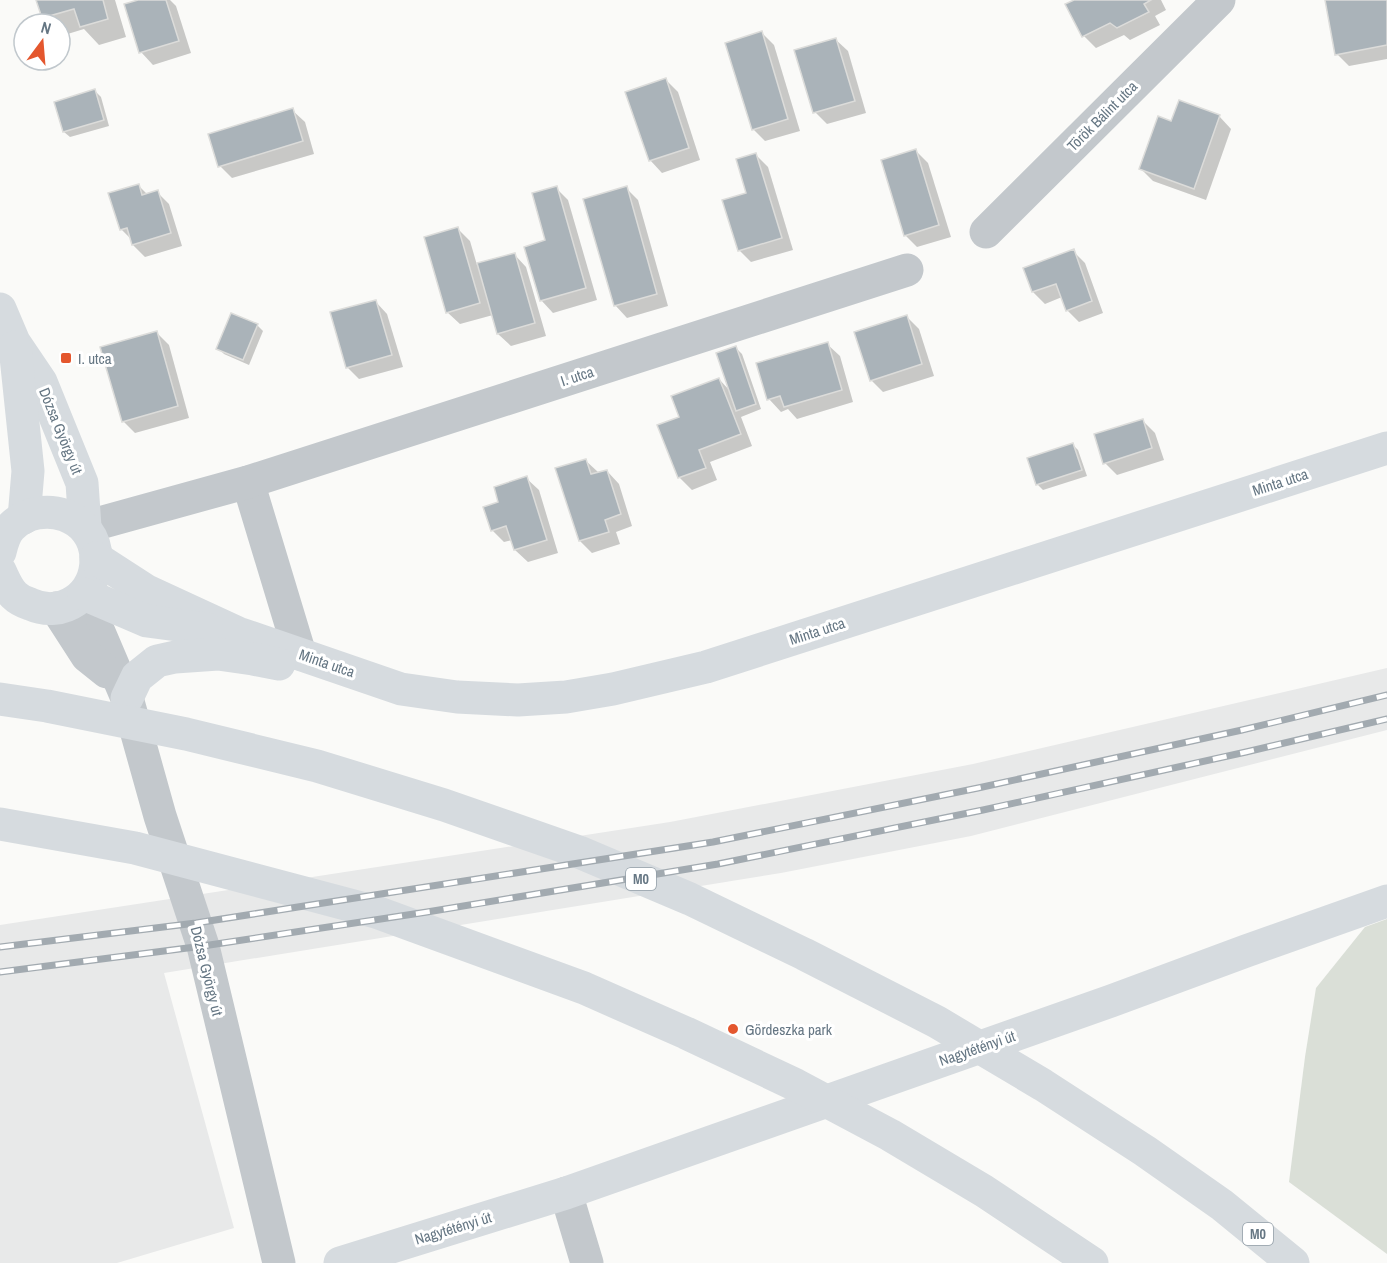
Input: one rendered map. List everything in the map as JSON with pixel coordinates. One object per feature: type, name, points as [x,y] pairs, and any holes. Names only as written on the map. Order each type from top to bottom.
[{"type":"main road","name":"Dózsa György út","points":[[4,326],[40,382],[82,483],[85,527],[93,543],[96,558]]},
{"type":"main road","name":"Dózsa György út","points":[[4,326],[28,471],[9,532]]},
{"type":"main road","name":"Minta utca","points":[[96,558],[147,591],[238,633],[401,689],[457,697],[518,700],[566,697],[625,687],[706,667],[1387,448]]},
{"type":"main road","points":[[9,532],[39,513],[56,513],[72,518],[85,527]]},
{"type":"main road","points":[[2,580],[15,596],[28,603],[41,609],[56,608],[74,603],[84,594],[94,578],[96,558]]},
{"type":"main road","name":"Minta utca","points":[[84,594],[147,621],[238,633]]},
{"type":"main road","points":[[124,691],[137,677],[157,662],[175,657],[218,654],[401,689]]},
{"type":"main road","name":"M0","points":[[0,699],[47,706],[186,734],[318,766],[444,805],[579,852],[690,900],[804,954],[937,1022],[1043,1085],[1145,1151],[1222,1205],[1293,1263]]},
{"type":"main road","points":[[0,824],[135,848],[376,912],[584,988],[766,1071],[890,1135],[984,1191],[1092,1263]]},
{"type":"main road","name":"Nagytétényi út","points":[[340,1263],[566,1193],[1387,901]]},
{"type":"street","name":"Török Bálint utca","points":[[986,232],[1219,0]]},
{"type":"street","name":"I. utca","points":[[85,527],[248,482],[907,270]]},
{"type":"street","points":[[248,482],[300,654]]},
{"type":"street","name":"Dózsa György út","points":[[84,594],[124,691],[160,816],[203,946],[279,1263]]},
{"type":"street","points":[[56,608],[87,656],[124,691]]},
{"type":"street","points":[[566,1193],[587,1263]]},
{"type":"shaded area","points":[[1387,668],[1387,730],[971,836],[781,873],[164,973],[234,1228],[117,1263],[0,1263],[0,925],[670,822],[973,764]]},
{"type":"shaded area","points":[[1387,919],[1387,1254],[1289,1182],[1316,988],[1365,927]]},
{"type":"building","points":[[36,0],[103,0],[108,19],[80,27],[74,9],[63,12],[40,12]]},
{"type":"building","points":[[138,0],[166,0],[179,41],[139,53],[124,4]]},
{"type":"building","points":[[1074,0],[1151,0],[1144,4],[1149,12],[1117,28],[1110,23],[1082,37],[1065,4]]},
{"type":"building","points":[[1325,0],[1387,0],[1387,45],[1335,55]]},
{"type":"building","points":[[762,31],[788,119],[752,130],[725,43]]},
{"type":"building","points":[[836,38],[855,101],[813,113],[794,50]]},
{"type":"building","points":[[666,78],[689,148],[649,161],[625,92]]},
{"type":"building","points":[[95,89],[104,120],[63,132],[54,102]]},
{"type":"building","points":[[1179,100],[1220,115],[1194,189],[1139,169],[1158,116],[1171,121]]},
{"type":"building","points":[[293,108],[303,141],[218,167],[208,134]]},
{"type":"building","points":[[916,149],[939,225],[904,236],[881,160]]},
{"type":"building","points":[[756,153],[782,238],[738,251],[722,200],[746,193],[736,159]]},
{"type":"building","points":[[139,184],[142,195],[158,190],[171,233],[132,245],[127,228],[120,230],[108,193]]},
{"type":"building","points":[[557,186],[586,288],[540,301],[524,247],[545,240],[532,193]]},
{"type":"building","points":[[627,186],[657,294],[614,306],[583,199]]},
{"type":"building","points":[[458,227],[480,303],[446,313],[424,237]]},
{"type":"building","points":[[1074,249],[1092,301],[1066,311],[1056,284],[1032,292],[1023,268]]},
{"type":"building","points":[[515,253],[535,323],[497,334],[477,263]]},
{"type":"building","points":[[376,300],[392,355],[346,368],[330,312]]},
{"type":"building","points":[[231,313],[258,324],[243,360],[216,349]]},
{"type":"building","points":[[907,315],[922,364],[870,381],[854,332]]},
{"type":"building","points":[[157,331],[178,406],[122,422],[100,347]]},
{"type":"building","points":[[828,342],[842,390],[784,407],[780,396],[767,400],[756,363]]},
{"type":"building","points":[[736,346],[756,404],[736,411],[716,353]]},
{"type":"building","points":[[719,378],[741,434],[699,450],[706,468],[678,478],[657,425],[679,417],[671,396]]},
{"type":"building","points":[[1143,419],[1152,448],[1103,464],[1094,434]]},
{"type":"building","points":[[1073,443],[1082,470],[1036,485],[1027,458]]},
{"type":"building","points":[[586,459],[591,474],[607,470],[621,514],[605,520],[609,532],[579,541],[555,468]]},
{"type":"building","points":[[527,476],[547,540],[514,550],[506,526],[491,531],[483,507],[498,502],[494,487]]},
{"type":"railway","points":[[0,947],[196,923],[713,842],[978,788],[1242,730],[1387,695]]},
{"type":"railway","points":[[0,972],[203,946],[718,864],[983,810],[1387,719]]},
{"type":"place","name":"I. utca","points":[[66,358]]},
{"type":"place","name":"Gördeszka park","points":[[733,1029]]}]
